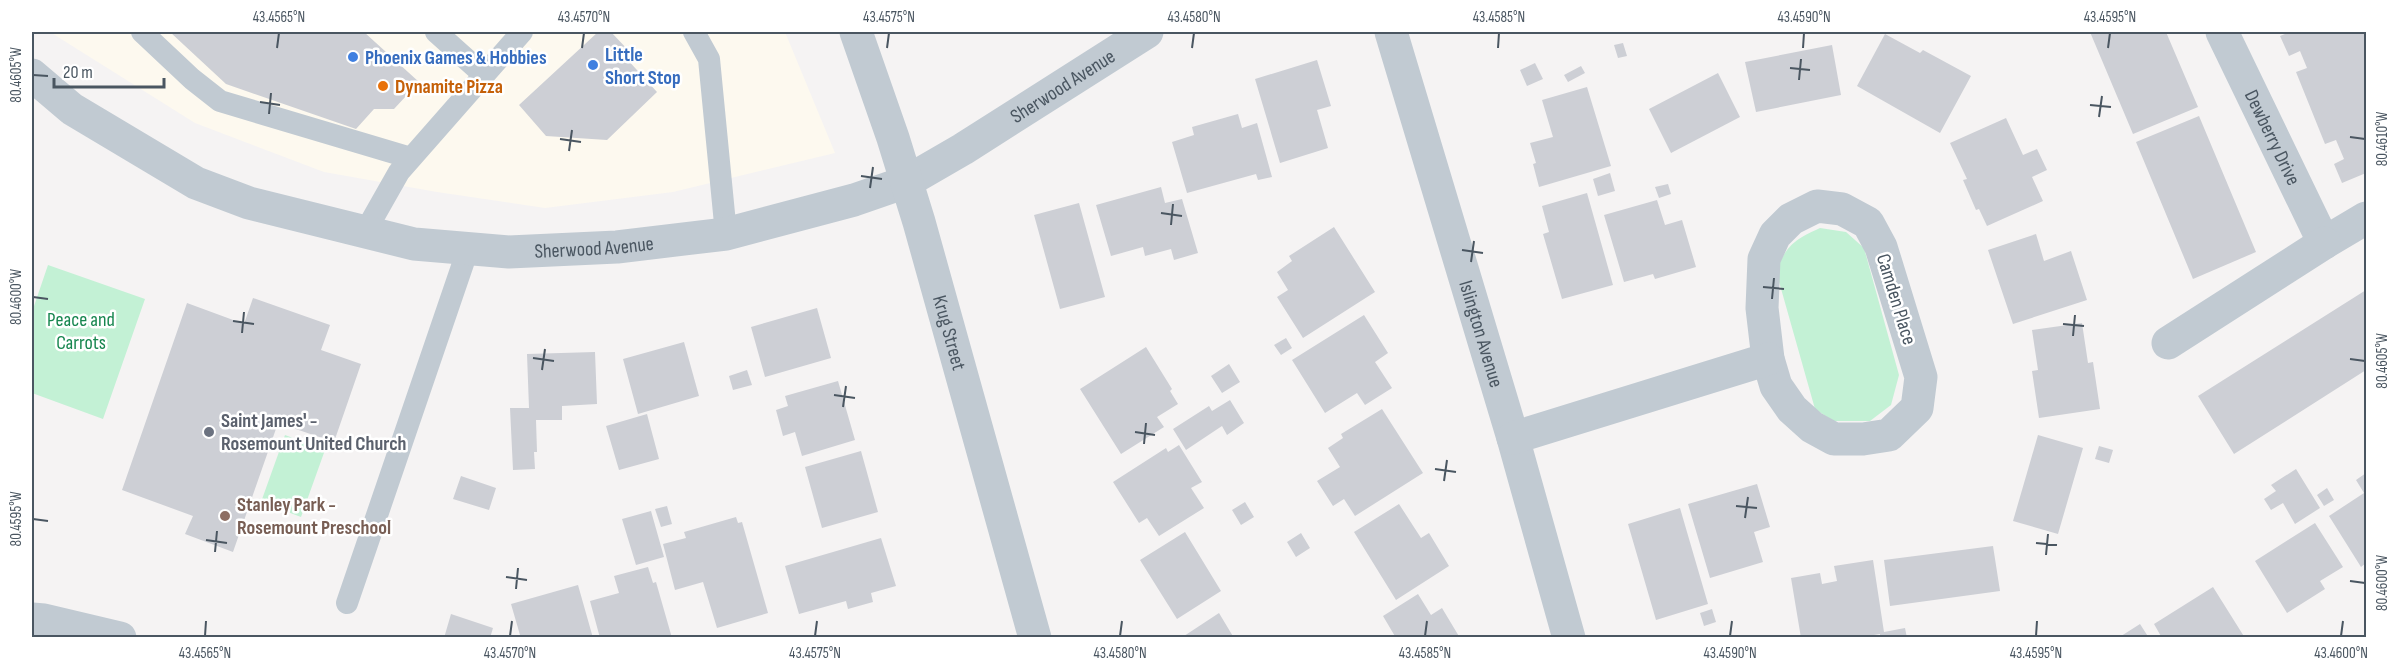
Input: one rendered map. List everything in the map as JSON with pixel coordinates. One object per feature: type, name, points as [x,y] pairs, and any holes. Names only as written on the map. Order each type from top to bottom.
[{"type":"street","name":"Krug Street","points":[[856,32],[906,182],[1035,638]]},
{"type":"street","name":"Sherwood Avenue","points":[[32,75],[72,109],[196,183],[249,203],[414,244],[509,252],[617,247],[726,234],[832,207],[906,182],[963,149],[1147,32]]},
{"type":"street","name":"Islington Avenue","points":[[1391,32],[1569,638]]},
{"type":"street","name":"Dewberry Drive","points":[[2222,32],[2324,243]]},
{"type":"street","name":"Camden Place","points":[[1817,207],[1842,209],[1868,224],[1881,247],[1921,378],[1917,408],[1889,435],[1863,439],[1834,439],[1812,427],[1792,409],[1776,386],[1768,359],[1762,308],[1764,259],[1775,236],[1791,219],[1817,207]]},
{"type":"street","points":[[2168,343],[2367,218]]},
{"type":"street","points":[[1512,438],[1768,359]]},
{"type":"street","points":[[32,619],[55,622],[120,638]]},
{"type":"lane","points":[[142,32],[192,79],[220,101],[411,158]]},
{"type":"lane","points":[[436,32],[484,75]]},
{"type":"lane","points":[[365,232],[399,171],[522,32]]},
{"type":"lane","points":[[694,32],[709,59],[726,234]]},
{"type":"lane","points":[[347,603],[468,249]]},
{"type":"shaded area","points":[[50,32],[785,32],[835,153],[673,192],[545,208],[437,192],[324,172],[195,123]]},
{"type":"green space","points":[[1820,228],[1846,232],[1864,248],[1899,375],[1891,405],[1870,421],[1833,421],[1815,409],[1776,271],[1792,244]]},
{"type":"green space","name":"Peace and Carrots","points":[[48,265],[145,299],[103,419],[32,393],[32,312]]},
{"type":"green space","points":[[285,435],[325,450],[301,517],[261,502]]},
{"type":"building","points":[[170,32],[364,32],[419,82],[394,109],[374,109],[356,129],[226,84]]},
{"type":"building","points":[[598,32],[611,32],[629,51],[626,58],[657,92],[607,140],[546,136],[519,105]]},
{"type":"building","points":[[2090,32],[2166,32],[2198,107],[2133,134]]},
{"type":"building","points":[[2290,32],[2366,32],[2366,173],[2342,183],[2334,164],[2344,159],[2336,140],[2325,144],[2296,72],[2307,68],[2300,51],[2289,56],[2280,36]]},
{"type":"building","points":[[1885,34],[1920,53],[1923,50],[1971,76],[1940,133],[1857,86]]},
{"type":"building","points":[[1623,43],[1627,56],[1618,58],[1614,45]]},
{"type":"building","points":[[1832,45],[1841,95],[1756,112],[1745,62]]},
{"type":"building","points":[[1317,60],[1331,106],[1317,110],[1328,148],[1280,163],[1255,79]]},
{"type":"building","points":[[1535,63],[1543,79],[1527,86],[1520,70]]},
{"type":"building","points":[[1581,66],[1585,73],[1568,82],[1564,75]]},
{"type":"building","points":[[1718,73],[1740,117],[1671,153],[1649,109]]},
{"type":"building","points":[[1587,87],[1611,166],[1539,187],[1533,164],[1536,163],[1530,143],[1553,137],[1542,100]]},
{"type":"building","points":[[1238,114],[1242,128],[1257,123],[1272,177],[1258,180],[1256,174],[1187,193],[1172,142],[1194,135],[1192,127]]},
{"type":"building","points":[[2199,116],[2256,252],[2193,279],[2136,142]]},
{"type":"building","points":[[2006,118],[2023,155],[2037,149],[2047,170],[2032,177],[2043,201],[1987,226],[1979,209],[1976,210],[1963,180],[1967,179],[1950,143]]},
{"type":"building","points":[[1610,173],[1615,191],[1598,196],[1593,179]]},
{"type":"building","points":[[1668,184],[1671,194],[1659,198],[1655,187]]},
{"type":"building","points":[[1161,187],[1165,203],[1182,199],[1198,253],[1174,260],[1171,249],[1145,256],[1143,247],[1111,256],[1096,205]]},
{"type":"building","points":[[1587,193],[1613,285],[1562,299],[1543,234],[1549,232],[1542,206]]},
{"type":"building","points":[[1657,200],[1665,225],[1682,220],[1696,267],[1655,279],[1653,274],[1624,282],[1604,215]]},
{"type":"building","points":[[1079,203],[1105,297],[1060,309],[1034,215]]},
{"type":"building","points":[[1334,227],[1375,292],[1303,338],[1277,297],[1288,290],[1277,272],[1292,261],[1289,256]]},
{"type":"building","points":[[2036,234],[2044,261],[2071,251],[2087,300],[2013,324],[1988,250]]},
{"type":"building","points":[[2366,290],[2366,370],[2234,454],[2198,396]]},
{"type":"building","name":"Saint James' - Rosemount United Church","points":[[253,298],[330,325],[321,350],[361,364],[334,442],[278,423],[233,552],[185,534],[193,516],[122,490],[187,303],[244,324]]},
{"type":"building","points":[[817,308],[831,358],[765,377],[751,327]]},
{"type":"building","points":[[1364,315],[1388,353],[1375,362],[1392,388],[1365,405],[1357,393],[1325,413],[1292,360]]},
{"type":"building","points":[[2082,323],[2088,363],[2093,362],[2100,409],[2039,418],[2032,371],[2038,370],[2032,330]]},
{"type":"building","points":[[1286,338],[1292,348],[1281,355],[1274,345]]},
{"type":"building","points":[[684,342],[699,396],[638,414],[623,359]]},
{"type":"building","points":[[1146,347],[1172,389],[1170,391],[1178,404],[1157,417],[1164,427],[1121,454],[1080,389]]},
{"type":"building","points":[[595,352],[597,404],[562,406],[562,420],[536,420],[535,469],[513,470],[510,408],[529,408],[527,354]]},
{"type":"building","points":[[1229,364],[1240,382],[1222,393],[1211,376]]},
{"type":"building","points":[[747,370],[752,385],[733,390],[729,376]]},
{"type":"building","points":[[838,381],[855,440],[802,456],[795,432],[783,436],[776,410],[788,406],[785,396]]},
{"type":"building","points":[[1230,400],[1244,423],[1227,435],[1222,426],[1186,450],[1173,429],[1209,406],[1212,411]]},
{"type":"building","points":[[1382,409],[1423,473],[1355,516],[1344,499],[1333,506],[1317,481],[1340,467],[1328,448],[1343,438],[1341,434]]},
{"type":"building","points":[[647,414],[659,459],[619,470],[606,426]]},
{"type":"building","points":[[2038,435],[2083,448],[2058,534],[2013,521]]},
{"type":"building","points":[[1179,445],[1202,482],[1191,488],[1204,508],[1159,536],[1147,518],[1139,523],[1113,482],[1166,448],[1168,452]]},
{"type":"building","points":[[2099,446],[2113,450],[2109,463],[2095,459]]},
{"type":"building","points":[[861,451],[878,512],[822,528],[805,467]]},
{"type":"building","points":[[2296,469],[2320,508],[2295,524],[2283,503],[2271,510],[2264,499],[2276,491],[2271,485]]},
{"type":"building","points":[[2366,473],[2366,563],[2361,567],[2329,516],[2364,493],[2356,480]]},
{"type":"building","points":[[461,476],[496,488],[489,510],[453,499]]},
{"type":"building","points":[[1757,484],[1770,527],[1754,532],[1763,562],[1710,578],[1688,504]]},
{"type":"building","points":[[2327,488],[2334,500],[2324,506],[2317,495]]},
{"type":"building","points":[[1245,502],[1254,517],[1241,525],[1232,510]]},
{"type":"building","points":[[1399,504],[1421,538],[1429,533],[1449,566],[1396,600],[1354,532]]},
{"type":"building","points":[[667,506],[672,524],[661,527],[655,509]]},
{"type":"building","points":[[1680,508],[1708,604],[1656,620],[1628,524]]},
{"type":"building","points":[[651,511],[664,557],[636,565],[622,519]]},
{"type":"building","points":[[736,517],[738,523],[742,522],[768,613],[717,628],[703,582],[675,590],[663,544],[686,538],[684,532]]},
{"type":"building","points":[[2315,523],[2343,567],[2320,581],[2325,589],[2287,613],[2255,561]]},
{"type":"building","points":[[1185,532],[1221,591],[1177,619],[1140,560]]},
{"type":"building","points":[[1301,533],[1310,548],[1296,557],[1287,542]]},
{"type":"building","points":[[881,538],[896,586],[871,593],[873,602],[848,609],[846,601],[799,614],[785,566]]},
{"type":"building","points":[[1993,546],[2000,591],[1890,606],[1884,560]]},
{"type":"building","points":[[1873,560],[1884,632],[1905,628],[1907,638],[1880,638],[1880,634],[1856,638],[1801,638],[1791,578],[1820,573],[1822,584],[1837,581],[1834,566]]},
{"type":"building","points":[[648,567],[653,583],[656,582],[672,638],[600,638],[590,601],[619,593],[614,576]]},
{"type":"building","points":[[578,585],[593,638],[513,638],[520,635],[511,604]]},
{"type":"building","points":[[2213,587],[2245,638],[2162,638],[2154,624]]},
{"type":"building","points":[[1418,594],[1431,615],[1442,608],[1460,638],[1396,638],[1383,616]]},
{"type":"building","points":[[1712,609],[1716,622],[1704,626],[1700,613]]},
{"type":"building","points":[[1219,613],[1234,638],[1181,638]]},
{"type":"building","points":[[451,614],[493,628],[490,638],[444,638]]},
{"type":"building","points":[[2140,624],[2149,638],[2118,638]]},
{"type":"place","name":"Phoenix Games & Hobbies","points":[[353,57]]},
{"type":"place","name":"Little Short Stop","points":[[593,65]]},
{"type":"place","name":"Dynamite Pizza","points":[[383,86]]},
{"type":"place","name":"Saint James' - Rosemount United Church","points":[[209,432]]},
{"type":"place","name":"Stanley Park - Rosemount Preschool","points":[[225,516]]}]
